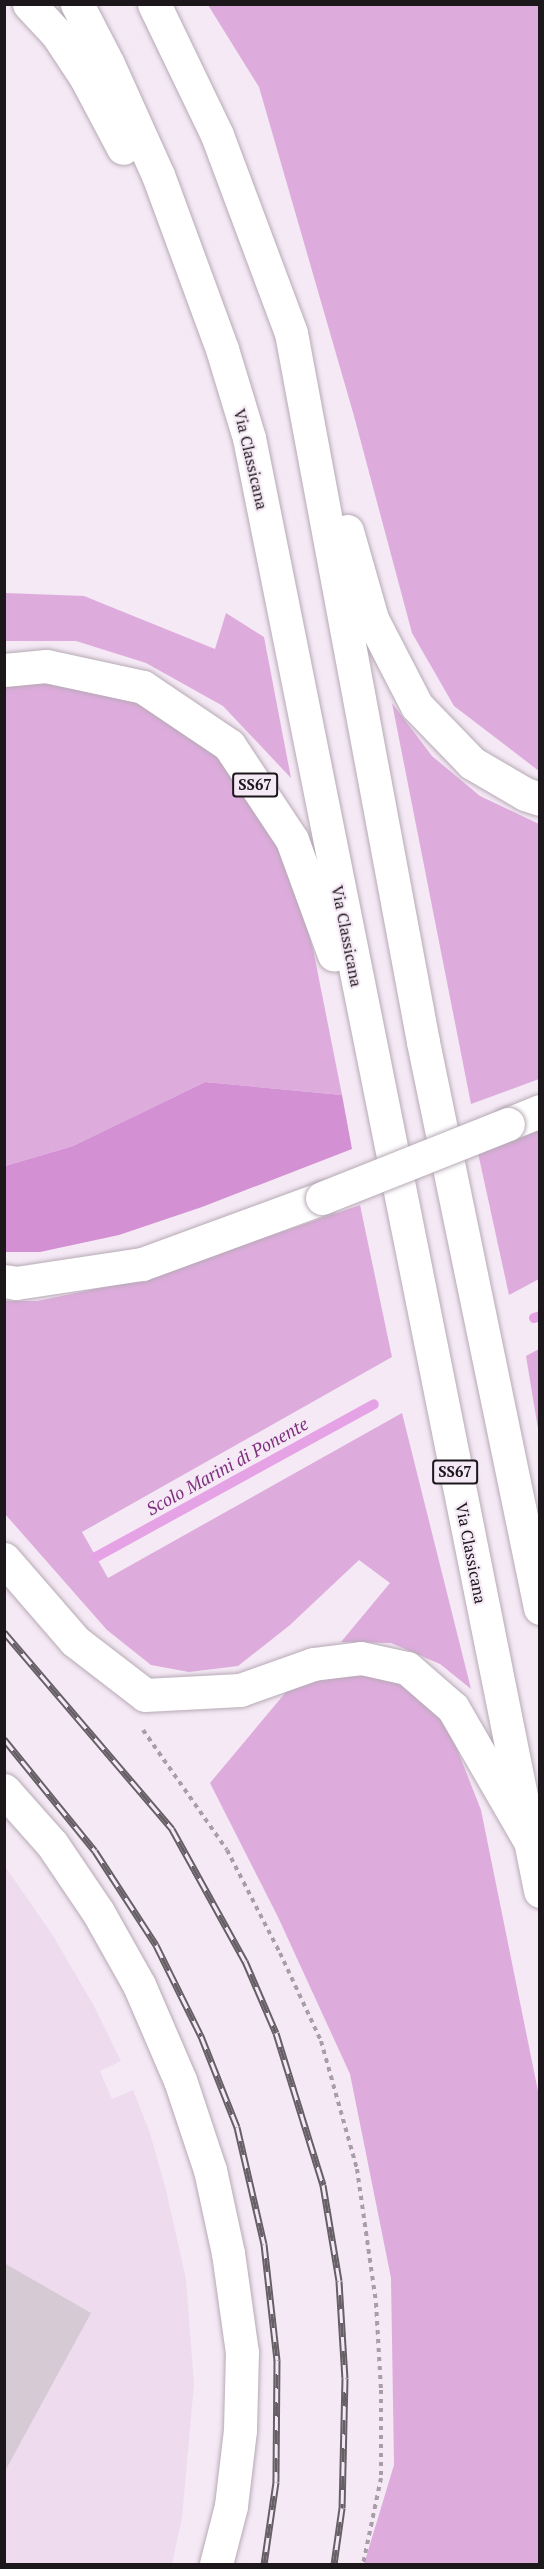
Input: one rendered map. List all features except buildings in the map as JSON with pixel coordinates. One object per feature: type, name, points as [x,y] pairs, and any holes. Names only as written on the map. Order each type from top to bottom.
[{"type":"main road","points":[[29,4],[57,34],[86,78],[222,349]]},
{"type":"main road","name":"Via Classicana","points":[[77,4],[108,64],[158,175],[222,349],[249,438],[370,1053],[540,1891]]},
{"type":"main road","points":[[154,4],[217,135],[291,333],[372,619],[417,706],[472,763],[525,794],[540,799]]},
{"type":"main road","points":[[291,333],[425,1054],[540,1608]]},
{"type":"main road","name":"SS67","points":[[4,670],[46,666],[143,687],[229,745],[292,840],[370,1053]]},
{"type":"main road","points":[[4,1281],[16,1283],[142,1264],[322,1198],[540,1111]]},
{"type":"main road","points":[[4,1559],[75,1641],[144,1695],[240,1690],[313,1664],[361,1658],[407,1668],[453,1708],[530,1841]]},
{"type":"main road","points":[[4,1790],[52,1844],[98,1912],[139,1985],[180,2080],[210,2170],[228,2253],[242,2352],[240,2430],[233,2495],[216,2565]]},
{"type":"path","points":[[139,1725],[227,1850],[280,1953],[321,2041],[357,2169],[376,2302],[381,2390],[381,2478],[363,2565]]},
{"type":"shaded area","points":[[208,5],[539,5],[539,771],[454,706],[412,633],[354,416],[259,87]]},
{"type":"shaded area","points":[[5,593],[84,596],[215,649],[226,613],[264,637],[291,778],[223,706],[146,663],[76,641],[5,641]]},
{"type":"shaded area","points":[[37,677],[152,706],[212,746],[282,842],[313,949],[342,1095],[205,1082],[73,1146],[5,1166],[5,679]]},
{"type":"shaded area","points":[[392,703],[432,756],[480,796],[539,824],[539,1079],[471,1104]]},
{"type":"shaded area","points":[[205,1082],[342,1095],[352,1149],[202,1207],[119,1235],[40,1252],[5,1252],[5,1166],[73,1146]]},
{"type":"shaded area","points":[[539,1129],[539,1279],[509,1295],[478,1153]]},
{"type":"shaded area","points":[[360,1205],[392,1357],[82,1532],[108,1578],[402,1413],[471,1689],[440,1664],[391,1643],[341,1642],[390,1583],[359,1560],[290,1625],[238,1666],[189,1672],[151,1665],[107,1630],[5,1514],[4,1301],[37,1301],[144,1279]]},
{"type":"shaded area","points":[[539,1349],[539,1435],[526,1356]]},
{"type":"shaded area","points":[[335,1675],[374,1676],[410,1686],[446,1721],[481,1810],[539,2096],[539,2564],[364,2564],[394,2465],[391,2278],[350,2074],[278,1917],[210,1783],[286,1692]]},
{"type":"shaded area","points":[[4,1865],[52,1934],[94,2006],[121,2061],[100,2071],[112,2099],[133,2090],[150,2133],[166,2190],[186,2279],[194,2384],[182,2518],[172,2564],[5,2564]]},
{"type":"waterway","name":"Scolo Marini di Ponente","points":[[534,1318],[540,1316]]},
{"type":"waterway","name":"Scolo Marini di Ponente","points":[[96,1557],[374,1404]]},
{"type":"railway","points":[[4,1632],[172,1829],[245,1961],[276,2033],[323,2185],[339,2281],[345,2378],[342,2508],[334,2564]]},
{"type":"railway","points":[[4,1739],[95,1851],[156,1945],[201,2036],[237,2127],[264,2244],[277,2360],[276,2482],[264,2564]]}]
